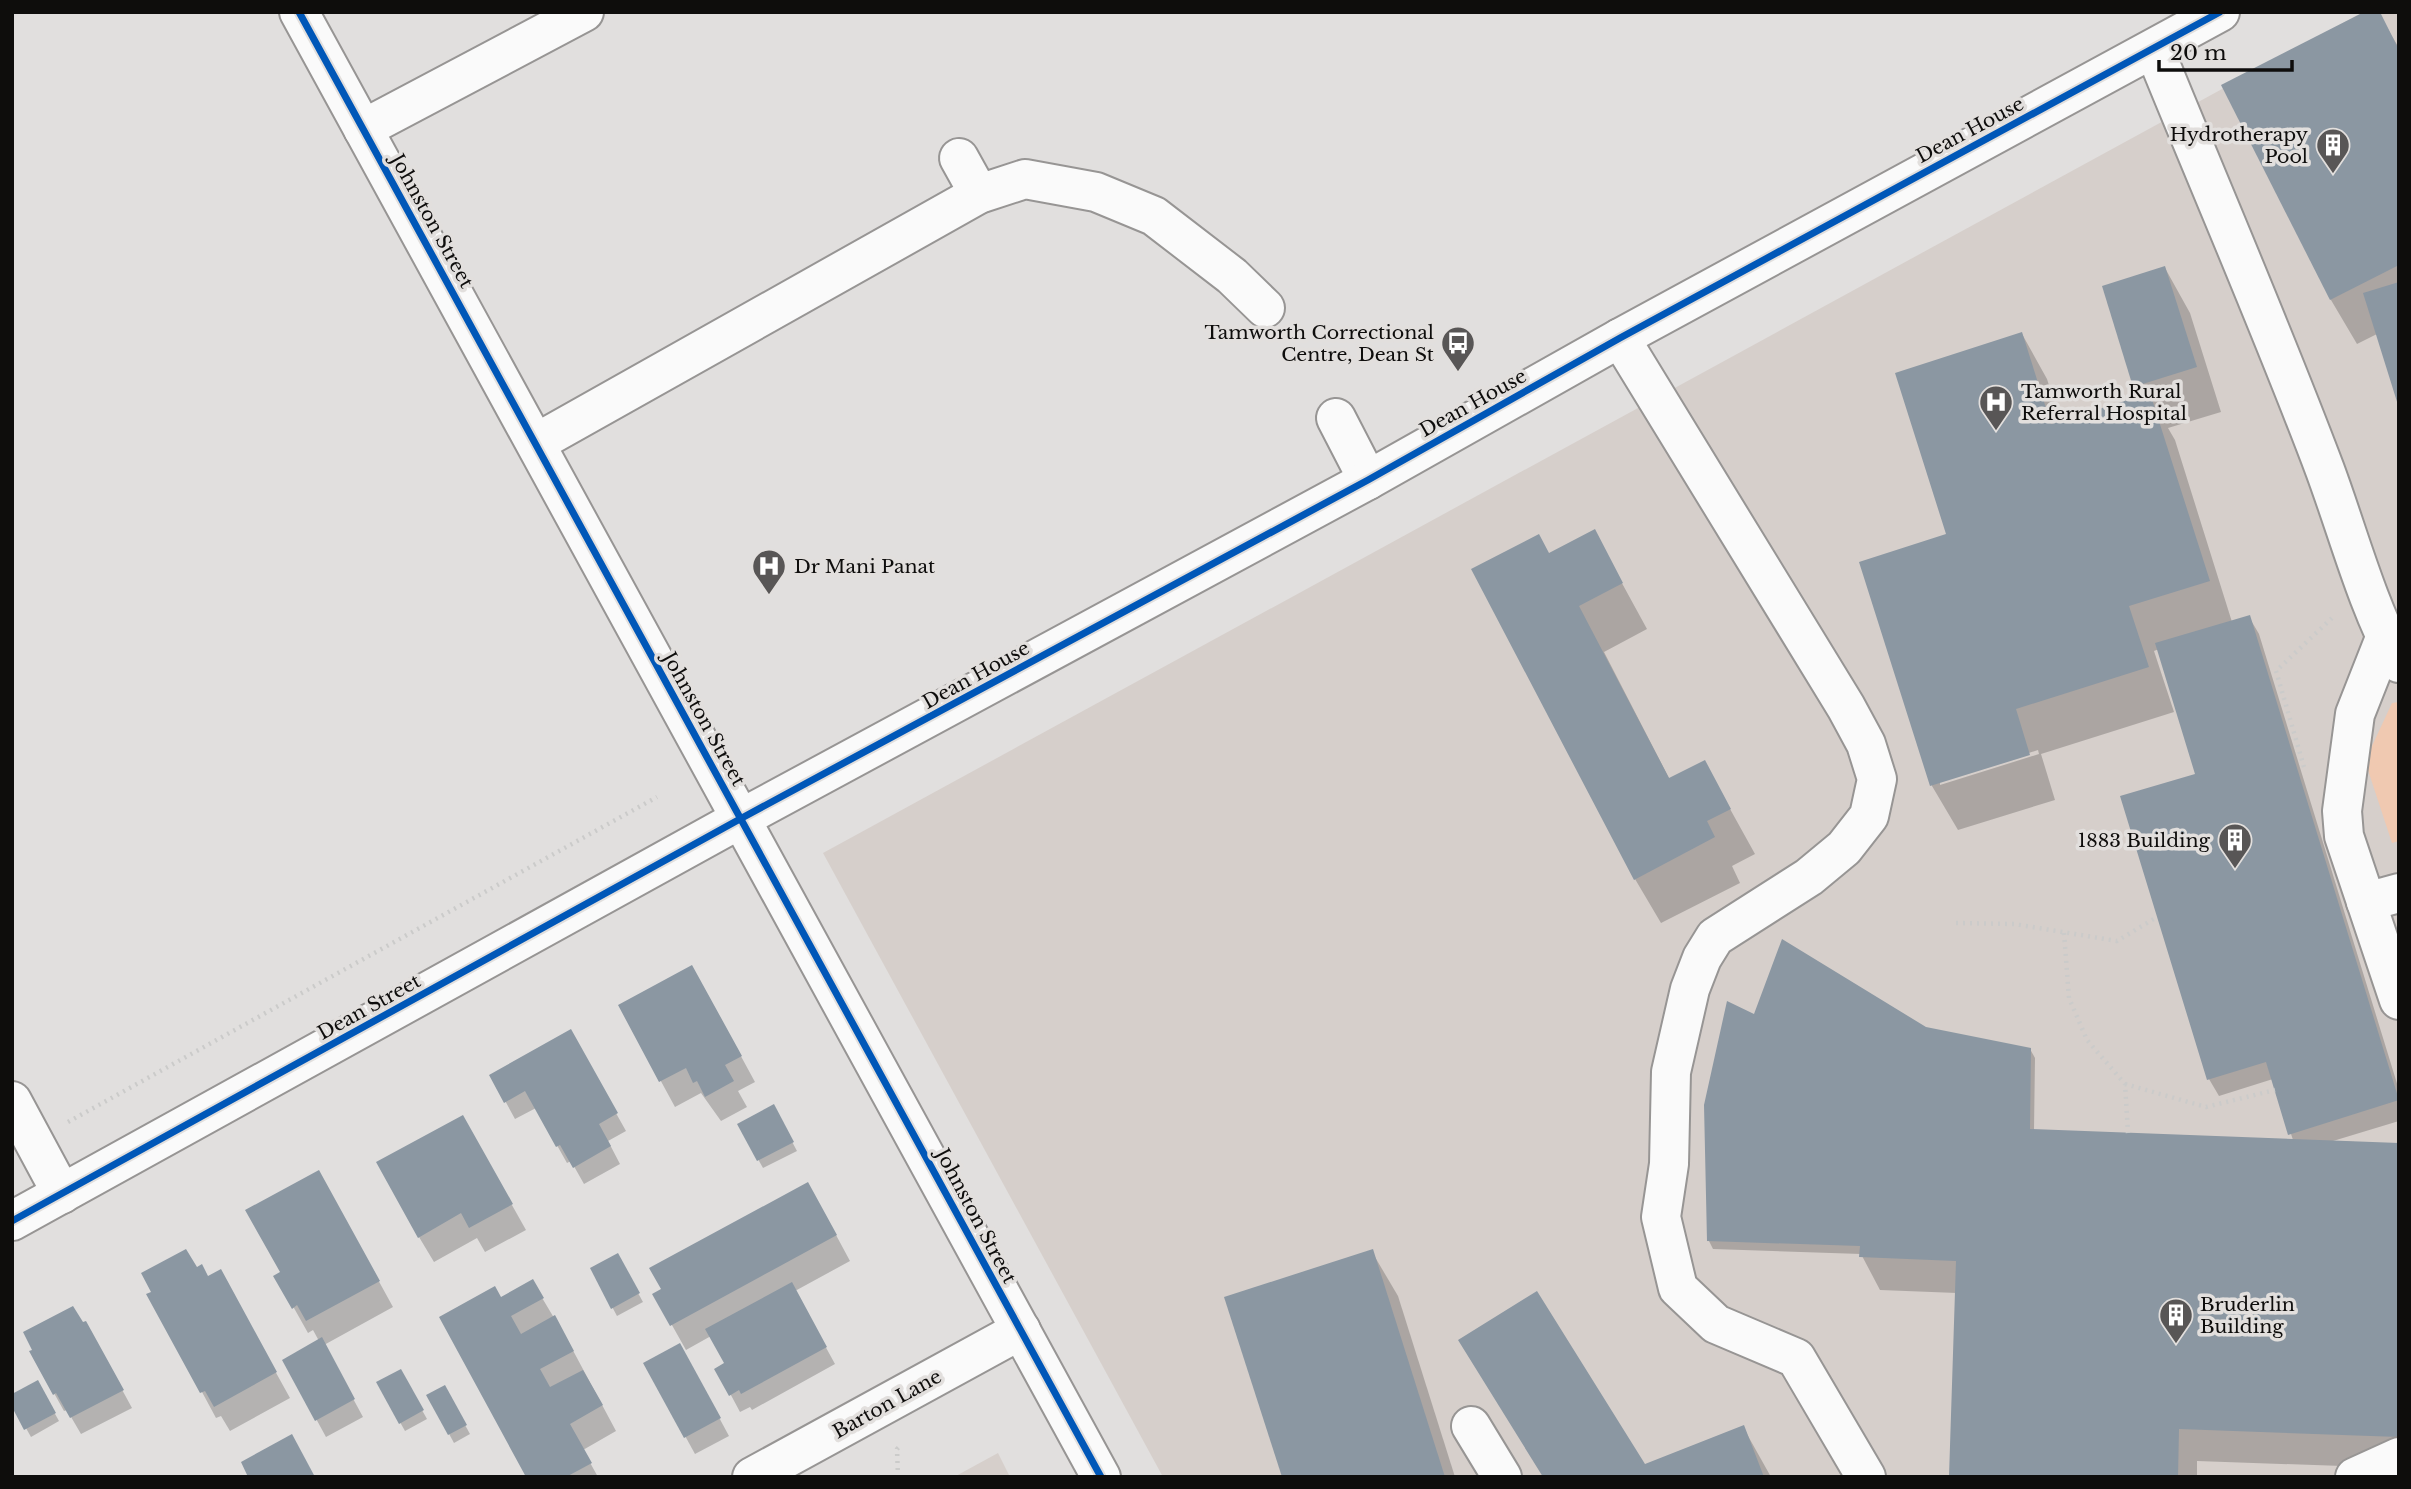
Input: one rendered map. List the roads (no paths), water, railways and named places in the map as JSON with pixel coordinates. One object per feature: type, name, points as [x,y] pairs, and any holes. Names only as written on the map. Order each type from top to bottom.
[{"type":"street","name":"Johnston Street","points":[[299,12],[1101,1477]]},
{"type":"street","points":[[363,129],[584,12]]},
{"type":"street","name":"Dean House","points":[[740,819],[1368,480],[1620,338],[2220,12]]},
{"type":"street","points":[[2154,49],[2325,471],[2368,596],[2392,650],[2355,714],[2342,811],[2344,836],[2383,898],[2399,1000]]},
{"type":"street","points":[[959,158],[979,194]]},
{"type":"street","points":[[536,443],[979,194],[1025,179],[1096,192],[1154,216],[1232,276],[1265,308]]},
{"type":"street","points":[[1620,338],[1846,707],[1866,744],[1877,779],[1870,816],[1844,848],[1810,877],[1715,937],[1702,958],[1690,989],[1671,1072],[1669,1164],[1661,1217],[1678,1288],[1716,1324],[1796,1358],[1866,1477]]},
{"type":"street","points":[[1336,418],[1368,480]]},
{"type":"street","name":"Dean Street","points":[[12,1221],[740,819]]},
{"type":"street","points":[[12,1101],[62,1194]]},
{"type":"street","name":"Barton Lane","points":[[752,1477],[1021,1331]]},
{"type":"street","points":[[1471,1426],[1502,1477]]},
{"type":"street","points":[[2355,1477],[2399,1457]]},
{"type":"place","name":"Hydrotherapy Pool","points":[[2333,175]]},
{"type":"place","name":"Tamworth Correctional Centre, Dean St","points":[[1458,373]]},
{"type":"place","name":"Tamworth Rural Referral Hospital","points":[[1996,432]]},
{"type":"place","name":"Dr Mani Panat","points":[[769,596]]},
{"type":"place","name":"1883 Building","points":[[2235,870]]},
{"type":"place","name":"Bruderlin Building","points":[[2176,1345]]}]
